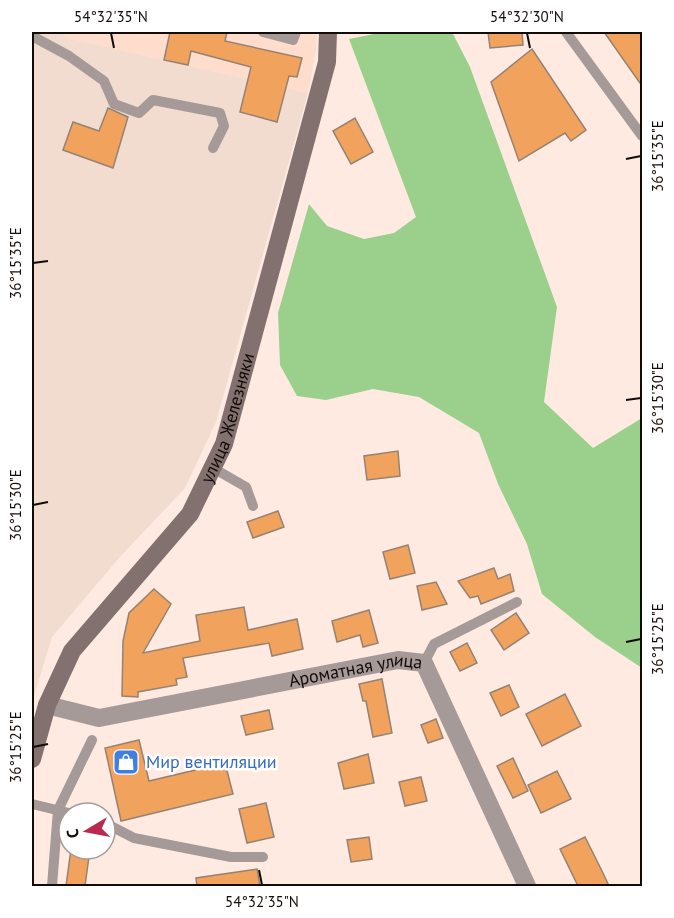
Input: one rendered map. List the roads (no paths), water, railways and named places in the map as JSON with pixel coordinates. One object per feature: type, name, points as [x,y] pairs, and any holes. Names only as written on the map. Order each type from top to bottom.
[{"type":"street","name":"улица Железняки","points":[[32,759],[47,705],[72,651],[190,514],[224,444],[327,62],[328,32]]},
{"type":"street","name":"Ароматная улица","points":[[47,705],[99,718],[398,660],[424,663],[527,886]]},
{"type":"lane","points":[[263,32],[293,40],[296,32]]},
{"type":"lane","points":[[566,32],[642,136]]},
{"type":"lane","points":[[32,36],[69,56],[104,81],[114,104],[139,113],[153,100],[220,113],[224,126],[213,148]]},
{"type":"lane","points":[[213,468],[246,487],[253,506]]},
{"type":"lane","points":[[424,663],[434,644],[517,602]]},
{"type":"lane","points":[[67,801],[92,740]]},
{"type":"lane","points":[[32,804],[57,810]]},
{"type":"lane","points":[[117,829],[134,838],[231,857],[262,857]]},
{"type":"lane","points":[[51,886],[57,849]]},
{"type":"place","name":"Мир вентиляции","points":[[126,762]]}]
